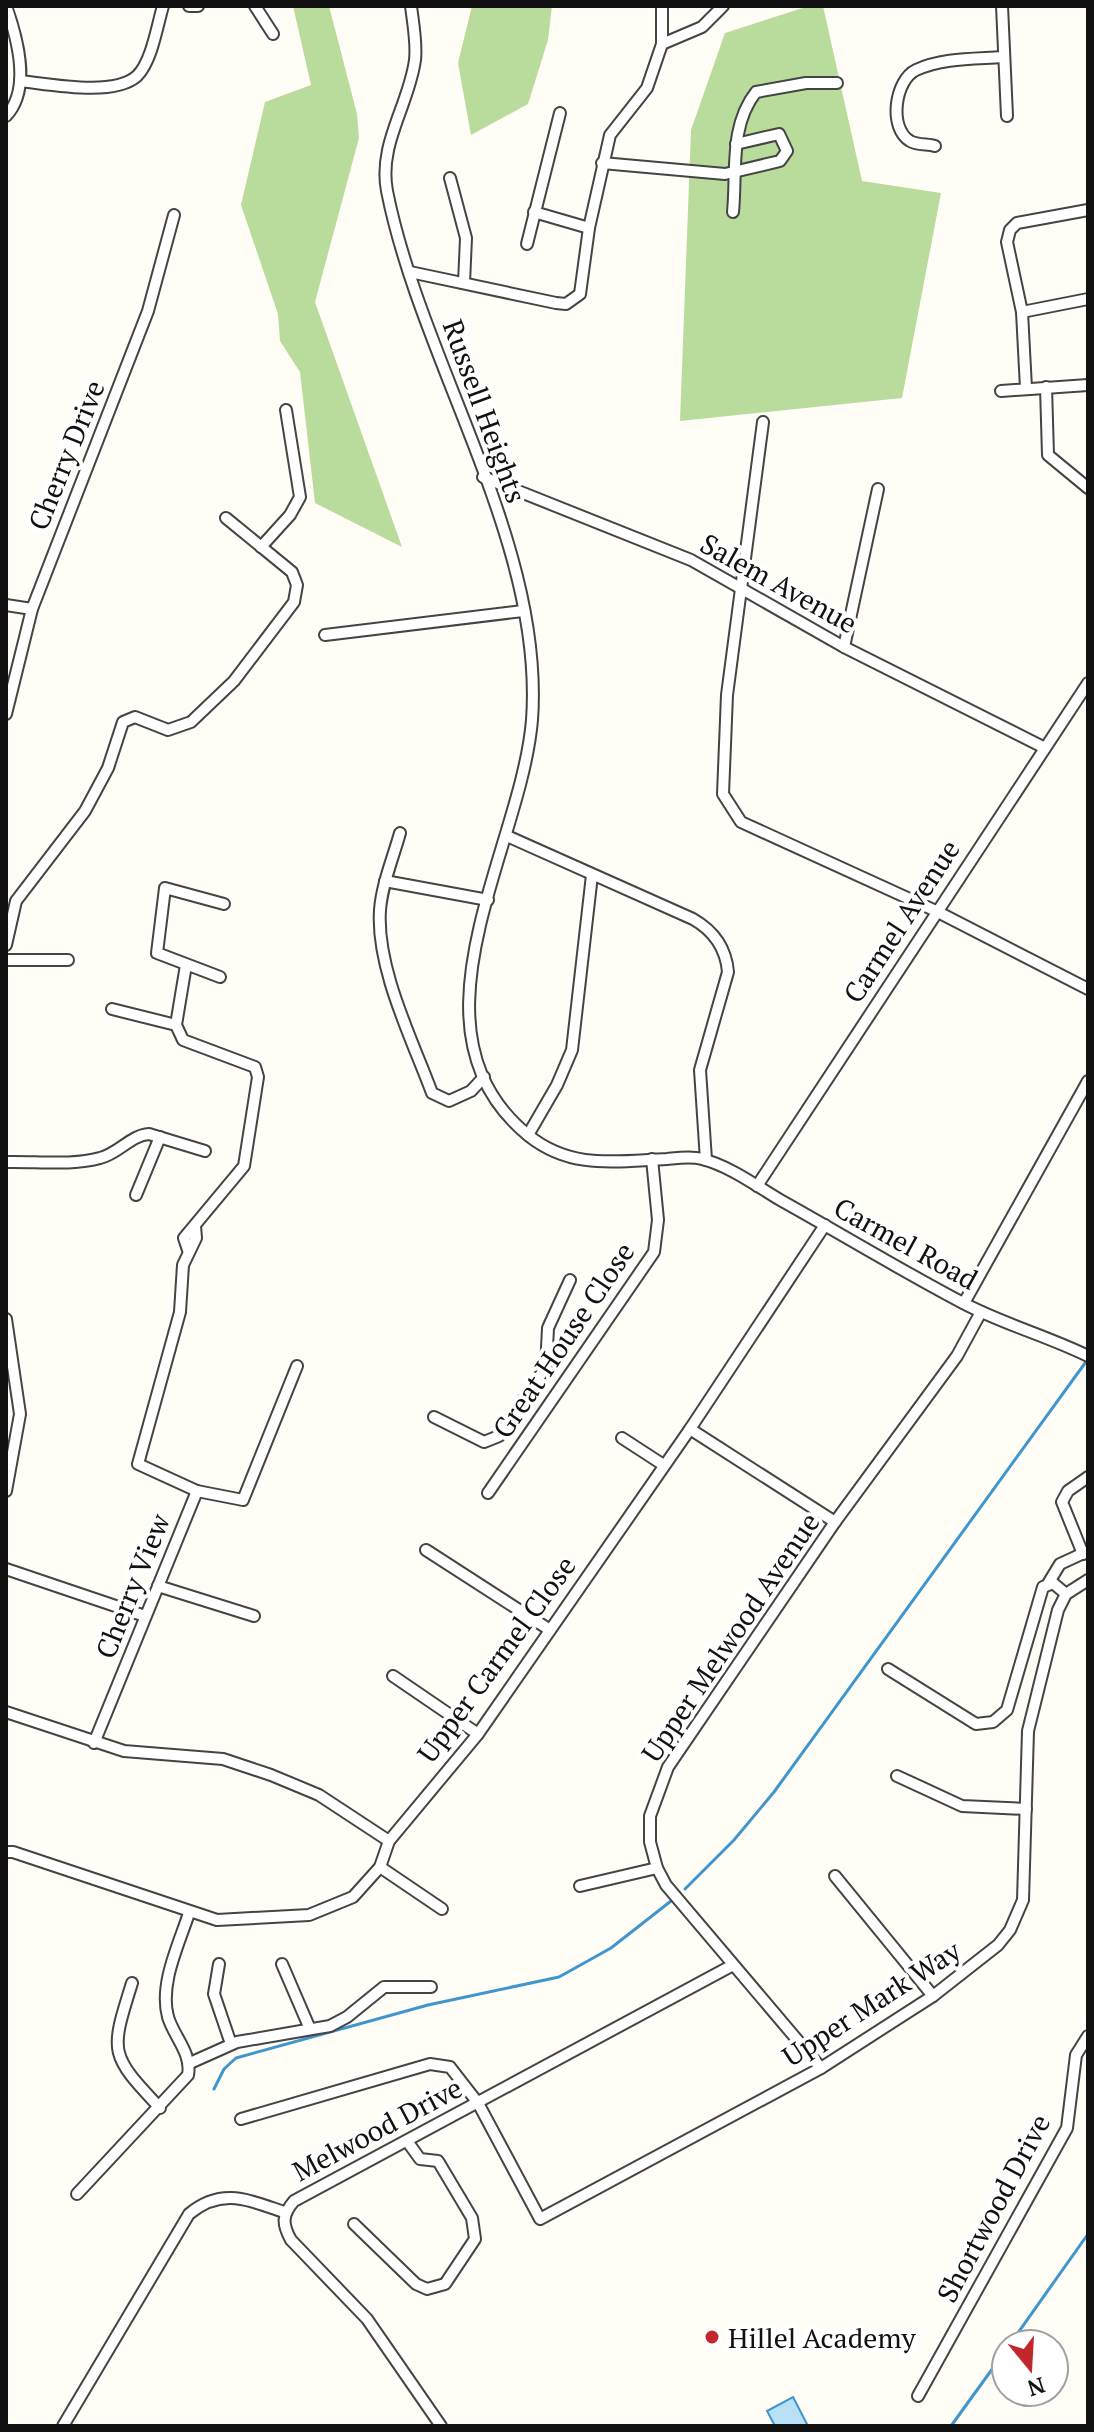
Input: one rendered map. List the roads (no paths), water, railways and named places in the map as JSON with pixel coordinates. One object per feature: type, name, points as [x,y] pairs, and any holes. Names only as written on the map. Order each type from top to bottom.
[{"type":"street","points":[[6,6],[18,48],[20,81],[17,98],[6,116]]},
{"type":"street","points":[[20,81],[74,87],[125,82],[137,76],[145,63],[163,6]]},
{"type":"street","points":[[189,6],[198,6]]},
{"type":"street","points":[[255,6],[273,34]]},
{"type":"street","name":"Russell Heights","points":[[411,6],[415,59],[387,149],[386,176],[410,272],[502,530],[523,611],[532,677],[531,723],[467,997],[470,1037],[492,1096],[528,1135],[546,1147],[582,1162],[602,1164],[652,1159],[706,1160]]},
{"type":"street","points":[[410,272],[556,303],[574,301],[583,287],[589,228],[610,135],[647,88],[662,44],[662,6]]},
{"type":"street","points":[[662,44],[702,27],[723,6]]},
{"type":"street","points":[[1002,6],[1007,116]]},
{"type":"street","points":[[935,146],[911,142],[902,133],[897,118],[900,86],[912,72],[940,62],[1002,57]]},
{"type":"street","points":[[733,212],[736,144],[743,114],[756,92],[806,83],[837,83]]},
{"type":"street","points":[[527,244],[560,113]]},
{"type":"street","points":[[602,163],[711,173],[737,172],[780,161],[787,151],[779,134],[736,144]]},
{"type":"street","points":[[450,178],[466,238],[464,283]]},
{"type":"street","points":[[1026,388],[1022,312],[1007,242],[1010,230],[1017,223],[1088,210]]},
{"type":"street","points":[[534,212],[589,228]]},
{"type":"street","name":"Cherry Drive","points":[[6,714],[32,609],[148,311],[174,215]]},
{"type":"street","points":[[1022,312],[1088,299]]},
{"type":"street","points":[[1001,391],[1088,385]]},
{"type":"street","points":[[1046,387],[1048,455],[1088,488]]},
{"type":"street","points":[[261,547],[290,515],[300,497],[286,410]]},
{"type":"street","points":[[763,422],[727,695],[723,794],[741,822],[936,911],[1088,989]]},
{"type":"street","name":"Salem Avenue","points":[[483,477],[691,560],[740,585],[844,647],[1045,748]]},
{"type":"street","points":[[844,647],[878,489]]},
{"type":"street","points":[[6,945],[16,901],[85,811],[108,768],[123,722],[135,717],[168,730],[191,722],[234,681],[294,602],[295,578],[226,518]]},
{"type":"street","points":[[6,605],[32,609]]},
{"type":"street","points":[[325,635],[523,611]]},
{"type":"street","name":"Carmel Avenue","points":[[757,1186],[1088,683]]},
{"type":"street","points":[[400,833],[385,881],[380,937],[386,966],[432,1093],[449,1101],[471,1091],[484,1077]]},
{"type":"street","points":[[507,836],[710,929],[727,957],[728,972],[700,1070],[706,1160]]},
{"type":"street","points":[[528,1135],[557,1085],[572,1050],[592,875]]},
{"type":"street","points":[[385,881],[488,900]]},
{"type":"street","points":[[220,977],[157,953],[165,888],[224,904]]},
{"type":"street","points":[[6,960],[68,960]]},
{"type":"street","points":[[186,965],[176,1025],[187,1044],[252,1065],[258,1071],[244,1166],[214,1197],[195,1226],[196,1238],[183,1265],[180,1312],[137,1460],[141,1468],[197,1491]]},
{"type":"street","points":[[112,1009],[176,1025]]},
{"type":"street","points":[[964,1303],[1088,1081]]},
{"type":"street","points":[[6,1162],[97,1159],[120,1151],[141,1135],[160,1137],[205,1151]]},
{"type":"street","points":[[136,1195],[160,1137]]},
{"type":"street","name":"Great House Close","points":[[488,1493],[654,1252],[658,1220],[652,1159]]},
{"type":"street","name":"Carmel Road","points":[[706,1160],[981,1312],[1084,1354]]},
{"type":"street","name":"Upper Carmel Close","points":[[6,1852],[189,1913],[229,1920],[309,1915],[343,1904],[368,1883],[380,1867],[389,1841],[478,1734],[662,1464],[690,1429],[825,1225]]},
{"type":"street","points":[[434,1417],[488,1443],[499,1436],[546,1367],[548,1328],[570,1280]]},
{"type":"street","name":"Upper Melwood Avenue","points":[[821,2068],[666,1885],[657,1868],[650,1842],[650,1816],[668,1767],[835,1522],[957,1356],[981,1312]]},
{"type":"street","points":[[6,1319],[20,1414],[6,1491]]},
{"type":"street","name":"Cherry View","points":[[94,1743],[197,1491],[243,1500],[297,1366]]},
{"type":"street","points":[[519,1408],[538,1421]]},
{"type":"street","points":[[690,1429],[835,1522]]},
{"type":"street","points":[[622,1438],[662,1464]]},
{"type":"street","points":[[888,1669],[976,1724],[993,1722],[1007,1710],[1043,1587],[1049,1582],[1055,1568],[1085,1553],[1062,1502],[1068,1491],[1088,1477]]},
{"type":"street","points":[[426,1550],[550,1630]]},
{"type":"street","points":[[6,1569],[145,1616]]},
{"type":"street","points":[[1049,1582],[1066,1594],[1088,1580]]},
{"type":"street","points":[[158,1586],[254,1616]]},
{"type":"street","name":"Upper Mark Way","points":[[478,2103],[540,2219],[821,2068],[933,1996],[998,1945],[1018,1915],[1023,1900],[1028,1731],[1058,1610],[1066,1594]]},
{"type":"street","points":[[393,1676],[478,1734]]},
{"type":"street","points":[[6,1712],[124,1751],[235,1763],[319,1795],[389,1841]]},
{"type":"street","points":[[897,1776],[962,1806],[1026,1809]]},
{"type":"street","points":[[380,1867],[442,1909]]},
{"type":"street","points":[[580,1886],[657,1868]]},
{"type":"street","points":[[835,1876],[933,1996]]},
{"type":"street","points":[[77,2194],[183,2083],[190,2063],[168,2017],[166,2000],[167,1982],[189,1913]]},
{"type":"street","points":[[219,1964],[214,1994],[231,2044]]},
{"type":"street","points":[[282,1964],[310,2029]]},
{"type":"street","name":"Melwood Drive","points":[[441,2426],[367,2319],[291,2240],[284,2227],[284,2212],[294,2201],[733,1965]]},
{"type":"street","points":[[132,1983],[117,2033],[117,2051],[123,2068],[160,2108]]},
{"type":"street","points":[[190,2063],[231,2044],[339,2022],[384,1987],[431,1987]]},
{"type":"street","name":"Shortwood Drive","points":[[918,2396],[1067,2128],[1076,2055],[1088,2036]]},
{"type":"street","points":[[241,2119],[430,2064],[450,2067],[478,2103]]},
{"type":"street","points":[[354,2224],[416,2284],[427,2289],[445,2284],[475,2239],[472,2218],[438,2161],[420,2159],[407,2141]]},
{"type":"street","points":[[63,2426],[189,2214],[207,2202],[236,2196],[284,2212]]},
{"type":"water","points":[[793,2397],[808,2426],[775,2426],[767,2411]]},
{"type":"waterway","points":[[685,1889],[734,1840],[774,1792],[1088,1359]]},
{"type":"waterway","points":[[214,2089],[224,2069],[236,2058],[428,2005],[559,1977],[611,1948],[671,1901]]},
{"type":"waterway","points":[[1021,2328],[1088,2234]]},
{"type":"waterway","points":[[951,2426],[990,2372]]},
{"type":"place","name":"Hillel Academy","points":[[712,2337]]}]
